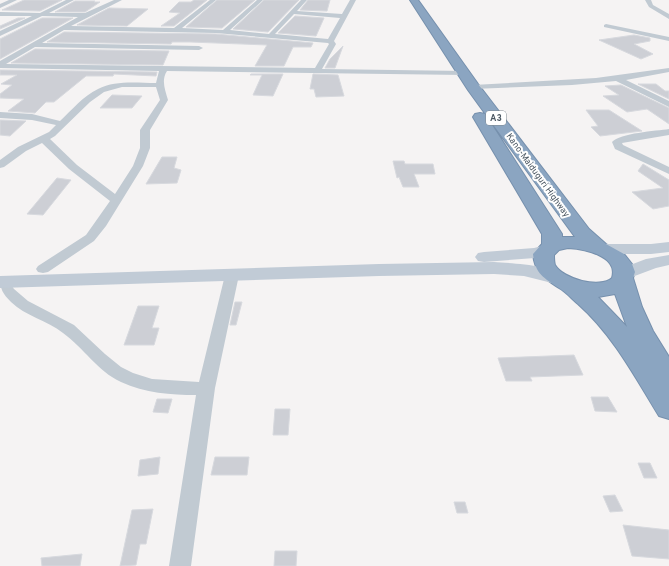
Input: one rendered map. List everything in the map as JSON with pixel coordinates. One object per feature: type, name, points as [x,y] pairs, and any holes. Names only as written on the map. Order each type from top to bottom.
[{"type":"highway","name":"Kano-Maiduguri Highway","points":[[406,0],[459,74],[473,87],[582,233],[600,248]]},
{"type":"highway","name":"Kano-Maiduguri Highway","points":[[414,0],[552,234],[549,248]]},
{"type":"highway","name":"A3","points":[[669,378],[641,334],[630,307],[623,267],[618,261],[600,248],[588,244],[568,242],[549,248],[543,254],[542,260],[544,266],[593,305],[620,334],[669,408]]},
{"type":"highway","points":[[561,280],[579,288],[600,289],[617,285],[624,276]]},
{"type":"main road","points":[[600,248],[651,249],[669,247]]},
{"type":"main road","points":[[0,280],[43,269],[490,257],[535,253],[549,248]]},
{"type":"main road","points":[[624,276],[652,263],[669,260]]},
{"type":"main road","points":[[0,280],[494,268],[541,273],[561,280]]},
{"type":"street","points":[[0,6],[14,0]]},
{"type":"street","points":[[0,34],[71,0]]},
{"type":"street","points":[[0,65],[32,45],[86,15],[119,0]]},
{"type":"street","points":[[176,30],[213,0]]},
{"type":"street","points":[[224,32],[260,0]]},
{"type":"street","points":[[270,36],[304,0]]},
{"type":"street","points":[[317,71],[332,44],[330,41],[353,0]]},
{"type":"street","points":[[648,0],[651,6],[667,15]]},
{"type":"street","points":[[292,12],[344,16]]},
{"type":"street","points":[[0,14],[86,15]]},
{"type":"street","points":[[606,26],[669,38]]},
{"type":"street","points":[[63,28],[216,31],[330,41]]},
{"type":"street","points":[[211,37],[216,31]]},
{"type":"street","points":[[184,63],[205,42]]},
{"type":"street","points":[[32,45],[199,48]]},
{"type":"street","points":[[0,65],[165,68],[184,63],[317,71],[459,74]]},
{"type":"street","points":[[43,269],[90,238],[117,201],[138,166],[144,148],[145,130],[164,100],[159,85],[159,75],[165,68]]},
{"type":"street","points":[[473,87],[573,83],[618,79],[669,70]]},
{"type":"street","points":[[618,79],[669,104]]},
{"type":"street","points":[[0,165],[22,149],[52,134],[87,100],[106,88],[133,84],[159,85]]},
{"type":"street","points":[[0,115],[32,117],[62,124]]},
{"type":"street","points":[[669,132],[626,139],[617,142],[619,147],[669,170]]},
{"type":"street","points":[[44,139],[73,167],[117,201]]},
{"type":"street","points":[[180,566],[206,388],[232,275]]},
{"type":"street","points":[[0,280],[11,295],[24,307],[64,326],[104,363],[130,379],[142,384],[160,387],[206,388]]},
{"type":"building","points":[[24,0],[62,0],[40,11],[2,10]]},
{"type":"building","points":[[194,0],[207,0],[174,26],[161,26],[180,13],[169,12],[179,2],[191,2]]},
{"type":"building","points":[[217,0],[255,0],[222,28],[186,27]]},
{"type":"building","points":[[264,0],[299,0],[268,32],[233,29]]},
{"type":"building","points":[[308,0],[330,0],[327,11],[300,10]]},
{"type":"building","points":[[75,1],[100,2],[85,12],[55,12]]},
{"type":"building","points":[[109,8],[148,9],[127,26],[77,25]]},
{"type":"building","points":[[295,16],[324,18],[316,36],[278,33]]},
{"type":"building","points":[[18,18],[25,18],[0,29],[0,26]]},
{"type":"building","points":[[42,18],[73,18],[0,59],[0,39]]},
{"type":"building","points":[[64,32],[216,34],[313,43],[311,47],[293,47],[284,66],[255,66],[267,45],[190,42],[172,42],[171,44],[47,42]]},
{"type":"building","points":[[634,35],[650,38],[650,41],[634,44],[653,54],[641,59],[599,40]]},
{"type":"building","points":[[343,46],[335,68],[325,68],[330,59]]},
{"type":"building","points":[[35,49],[169,51],[163,65],[11,63]]},
{"type":"building","points":[[0,70],[157,72],[156,76],[114,74],[113,76],[86,76],[54,102],[46,102],[35,113],[8,111],[24,99],[0,98],[0,94],[12,85],[1,84],[17,75],[0,75]]},
{"type":"building","points":[[283,74],[273,96],[253,95],[262,75],[250,75]]},
{"type":"building","points":[[313,74],[338,75],[344,96],[316,97],[314,89],[310,89]]},
{"type":"building","points":[[638,84],[656,84],[665,91],[669,91],[669,99]]},
{"type":"building","points":[[621,85],[669,108],[669,124],[647,109],[627,112],[603,96],[619,95],[605,86]]},
{"type":"building","points":[[112,95],[142,96],[132,108],[100,108]]},
{"type":"building","points":[[586,110],[609,110],[642,131],[600,136],[591,127],[598,126]]},
{"type":"building","points":[[0,120],[26,121],[10,136],[0,135]]},
{"type":"building","points":[[162,157],[177,157],[174,168],[181,170],[177,183],[146,184]]},
{"type":"building","points":[[393,161],[404,161],[405,164],[433,164],[435,174],[414,174],[419,187],[403,187],[399,177],[397,178]]},
{"type":"building","points":[[643,164],[669,180],[669,206],[653,209],[632,192],[663,188],[638,171]]},
{"type":"building","points":[[57,178],[71,180],[43,215],[27,214]]},
{"type":"building","points":[[235,302],[242,302],[236,325],[230,325]]},
{"type":"building","points":[[138,306],[159,306],[152,328],[159,328],[154,345],[124,345]]},
{"type":"building","points":[[574,355],[583,375],[530,377],[532,381],[506,381],[498,358]]},
{"type":"building","points":[[591,397],[608,397],[617,412],[595,411]]},
{"type":"building","points":[[157,399],[172,399],[168,413],[153,412]]},
{"type":"building","points":[[275,409],[290,409],[288,435],[273,435]]},
{"type":"building","points":[[160,457],[158,474],[138,476],[140,460]]},
{"type":"building","points":[[215,457],[249,457],[247,475],[211,475]]},
{"type":"building","points":[[638,463],[650,463],[657,478],[644,478]]},
{"type":"building","points":[[615,495],[623,511],[610,512],[603,496]]},
{"type":"building","points":[[454,502],[465,502],[468,513],[457,513]]},
{"type":"building","points":[[153,509],[146,544],[140,544],[136,565],[120,566],[132,510]]},
{"type":"building","points":[[623,525],[669,530],[669,559],[632,556]]},
{"type":"building","points":[[275,551],[297,551],[296,566],[274,566]]},
{"type":"building","points":[[82,554],[80,566],[42,566],[41,558]]}]
